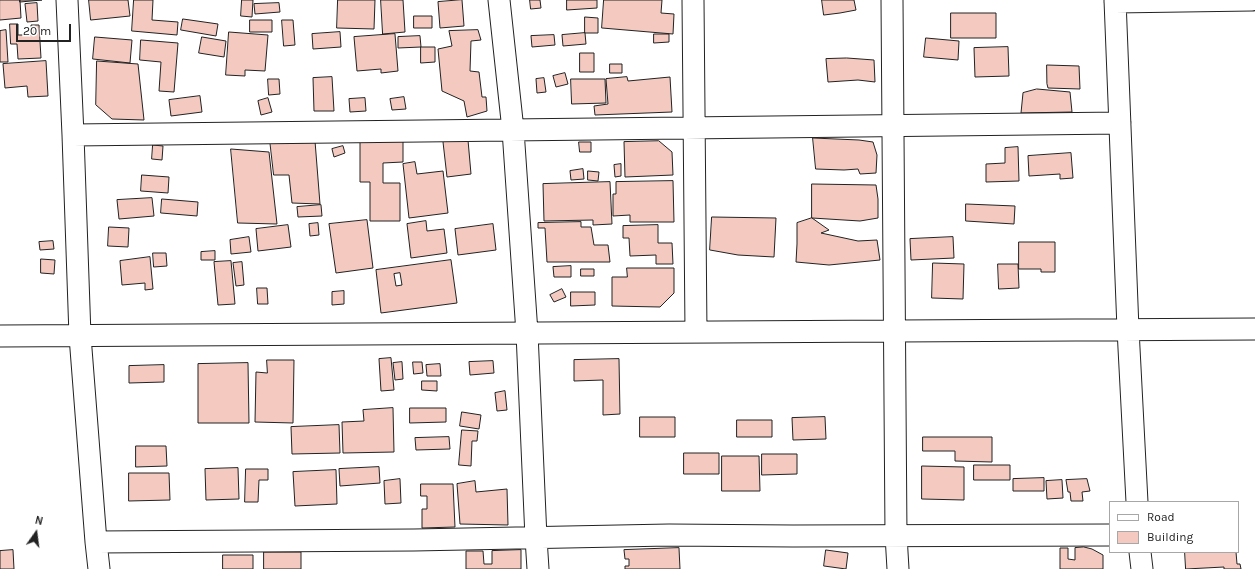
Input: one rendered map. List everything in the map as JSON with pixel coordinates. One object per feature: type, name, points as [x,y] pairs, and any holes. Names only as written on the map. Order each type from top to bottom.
[{"type":"street","points":[[67,0],[80,336],[99,569]]},
{"type":"street","points":[[499,0],[513,130],[528,333],[538,569]]},
{"type":"street","points":[[693,0],[696,332]]},
{"type":"street","points":[[892,0],[896,535],[898,569]]},
{"type":"street","points":[[1137,501],[1128,329],[1115,1],[1252,0]]},
{"type":"street","points":[[73,135],[1120,123]]},
{"type":"street","points":[[0,336],[1255,328]]},
{"type":"street","points":[[96,542],[536,538],[669,535],[1109,535]]},
{"type":"street","points":[[1140,553],[1142,569]]},
{"type":"building","points":[[0,0],[20,0],[21,18],[0,20]]},
{"type":"building","points":[[20,0],[42,0],[20,2]]},
{"type":"building","points":[[89,0],[128,0],[130,16],[91,20]]},
{"type":"building","points":[[134,0],[153,0],[152,20],[178,22],[177,35],[132,31]]},
{"type":"building","points":[[242,0],[253,0],[252,17],[241,16]]},
{"type":"building","points":[[338,0],[375,0],[374,29],[337,28]]},
{"type":"building","points":[[381,0],[403,0],[405,32],[383,34]]},
{"type":"building","points":[[462,0],[464,26],[440,28],[438,2]]},
{"type":"building","points":[[530,0],[540,0],[541,8],[531,9]]},
{"type":"building","points":[[567,0],[597,0],[597,8],[567,10]]},
{"type":"building","points":[[604,0],[662,0],[661,13],[674,14],[673,34],[602,28]]},
{"type":"building","points":[[822,0],[854,0],[856,10],[824,15]]},
{"type":"building","points":[[37,3],[38,21],[27,22],[25,4]]},
{"type":"building","points":[[279,3],[280,12],[255,14],[254,4]]},
{"type":"building","points":[[951,13],[996,13],[996,38],[951,38]]},
{"type":"building","points":[[414,16],[432,16],[432,28],[414,28]]},
{"type":"building","points":[[585,17],[598,18],[598,33],[585,33]]},
{"type":"building","points":[[183,19],[218,24],[216,36],[181,30]]},
{"type":"building","points":[[250,20],[272,20],[272,32],[250,32]]},
{"type":"building","points":[[282,20],[293,20],[295,45],[284,46]]},
{"type":"building","points":[[10,24],[18,24],[18,35],[32,35],[31,25],[39,25],[41,58],[18,59],[17,44],[11,44]]},
{"type":"building","points":[[6,30],[8,62],[0,62],[0,31]]},
{"type":"building","points":[[478,30],[481,40],[471,41],[470,71],[479,72],[482,97],[486,97],[487,111],[467,117],[464,101],[442,91],[438,49],[452,46],[449,31]]},
{"type":"building","points":[[229,32],[268,35],[265,71],[245,70],[245,76],[226,75]]},
{"type":"building","points":[[340,32],[341,47],[313,49],[312,34]]},
{"type":"building","points":[[585,33],[586,44],[563,46],[562,35]]},
{"type":"building","points":[[395,34],[398,71],[381,73],[381,69],[357,71],[354,37]]},
{"type":"building","points":[[654,34],[669,34],[669,42],[654,43]]},
{"type":"building","points":[[554,35],[555,45],[532,47],[531,36]]},
{"type":"building","points":[[420,36],[421,47],[398,48],[398,37]]},
{"type":"building","points":[[95,37],[132,40],[130,63],[93,59]]},
{"type":"building","points":[[202,37],[226,41],[224,57],[199,53]]},
{"type":"building","points":[[926,38],[959,41],[958,60],[924,57]]},
{"type":"building","points":[[141,40],[178,43],[174,92],[159,91],[161,62],[140,60]]},
{"type":"building","points":[[421,47],[435,47],[435,62],[421,63]]},
{"type":"building","points":[[1008,47],[1009,76],[975,77],[974,48]]},
{"type":"building","points":[[580,53],[594,53],[594,72],[580,72]]},
{"type":"building","points":[[847,58],[874,60],[875,82],[858,80],[828,82],[826,59]]},
{"type":"building","points":[[46,61],[48,96],[28,97],[27,86],[5,88],[3,64]]},
{"type":"building","points":[[97,61],[138,64],[144,120],[112,119],[96,105]]},
{"type":"building","points":[[610,64],[622,64],[622,73],[610,73]]},
{"type":"building","points":[[1047,65],[1079,66],[1080,89],[1048,88]]},
{"type":"building","points":[[565,73],[568,84],[556,87],[553,76]]},
{"type":"building","points":[[332,77],[334,111],[314,111],[313,78]]},
{"type":"building","points":[[627,77],[628,81],[670,77],[672,112],[595,115],[594,106],[608,104],[606,79]]},
{"type":"building","points":[[544,78],[546,92],[537,93],[536,79]]},
{"type":"building","points":[[268,79],[279,79],[280,94],[269,95]]},
{"type":"building","points":[[571,79],[605,79],[606,103],[572,104]]},
{"type":"building","points":[[1037,89],[1070,92],[1072,112],[1021,113],[1023,93]]},
{"type":"building","points":[[200,96],[202,112],[171,116],[169,100]]},
{"type":"building","points":[[404,97],[406,109],[392,110],[390,99]]},
{"type":"building","points":[[268,98],[272,112],[261,115],[258,101]]},
{"type":"building","points":[[365,98],[366,111],[350,112],[349,99]]},
{"type":"building","points":[[813,138],[873,142],[877,155],[876,173],[860,174],[858,169],[816,169]]},
{"type":"building","points":[[270,140],[315,141],[320,204],[292,203],[289,175],[274,175]]},
{"type":"building","points":[[403,140],[403,162],[383,163],[383,183],[400,183],[400,221],[370,221],[370,182],[360,182],[360,141]]},
{"type":"building","points":[[468,140],[471,174],[447,177],[443,142]]},
{"type":"building","points":[[659,141],[672,152],[673,175],[625,177],[624,142]]},
{"type":"building","points":[[579,142],[591,142],[591,152],[580,152]]},
{"type":"building","points":[[153,145],[163,146],[162,160],[152,159]]},
{"type":"building","points":[[343,146],[345,153],[334,157],[332,149]]},
{"type":"building","points":[[1018,147],[1019,181],[986,182],[986,164],[1005,163],[1005,148]]},
{"type":"building","points":[[231,149],[269,152],[277,224],[238,223]]},
{"type":"building","points":[[1071,153],[1073,178],[1060,179],[1060,174],[1029,176],[1028,156]]},
{"type":"building","points":[[415,162],[417,174],[443,171],[448,213],[409,218],[403,164]]},
{"type":"building","points":[[621,164],[621,176],[615,177],[614,165]]},
{"type":"building","points":[[583,169],[584,179],[571,180],[570,171]]},
{"type":"building","points":[[588,171],[599,172],[598,181],[588,180]]},
{"type":"building","points":[[142,175],[169,177],[168,193],[141,191]]},
{"type":"building","points":[[673,181],[674,222],[630,222],[630,215],[613,216],[613,194],[616,194],[616,182]]},
{"type":"building","points":[[610,182],[612,224],[593,225],[593,220],[544,221],[543,184]]},
{"type":"building","points":[[812,184],[876,185],[878,218],[860,221],[812,218]]},
{"type":"building","points":[[152,198],[154,216],[119,219],[117,200]]},
{"type":"building","points":[[162,199],[198,202],[197,216],[161,213]]},
{"type":"building","points":[[966,204],[1015,206],[1014,224],[966,221]]},
{"type":"building","points":[[321,205],[322,216],[298,217],[297,207]]},
{"type":"building","points":[[712,217],[776,218],[774,257],[738,255],[710,250]]},
{"type":"building","points":[[812,218],[829,230],[821,233],[858,241],[877,240],[880,260],[829,265],[796,262],[797,223]]},
{"type":"building","points":[[367,220],[373,268],[336,273],[329,224]]},
{"type":"building","points":[[426,221],[427,231],[444,229],[447,253],[411,258],[407,224]]},
{"type":"building","points":[[581,222],[581,227],[591,227],[594,245],[608,245],[610,262],[547,262],[545,228],[538,228],[538,223]]},
{"type":"building","points":[[318,223],[319,235],[310,236],[309,224]]},
{"type":"building","points":[[493,224],[496,250],[458,255],[455,229]]},
{"type":"building","points":[[288,225],[291,247],[258,251],[256,229]]},
{"type":"building","points":[[658,225],[658,243],[672,243],[673,264],[656,264],[656,255],[630,256],[629,238],[623,238],[623,226]]},
{"type":"building","points":[[109,227],[129,228],[128,247],[108,246]]},
{"type":"building","points":[[249,237],[251,252],[231,254],[230,240]]},
{"type":"building","points":[[953,237],[954,258],[911,260],[910,239]]},
{"type":"building","points":[[53,241],[54,249],[40,250],[39,242]]},
{"type":"building","points":[[1019,242],[1055,242],[1055,272],[1041,272],[1041,269],[1019,269]]},
{"type":"building","points":[[215,251],[215,260],[201,260],[201,252]]},
{"type":"building","points":[[153,253],[166,253],[167,266],[154,267]]},
{"type":"building","points":[[150,257],[153,289],[145,290],[145,283],[122,285],[120,261]]},
{"type":"building","points":[[41,259],[55,260],[54,274],[41,273]]},
{"type":"building","points":[[451,260],[457,303],[381,313],[376,270]],"holes":[[[400,273],[402,285],[396,286],[394,274]]]},
{"type":"building","points":[[231,261],[235,304],[218,305],[214,262]]},
{"type":"building","points":[[242,262],[244,285],[236,286],[233,263]]},
{"type":"building","points":[[933,263],[964,264],[963,299],[932,298]]},
{"type":"building","points":[[998,264],[1018,264],[1019,288],[999,289]]},
{"type":"building","points":[[571,266],[571,277],[554,277],[553,267]]},
{"type":"building","points":[[627,268],[674,268],[674,293],[660,307],[612,306],[612,277],[627,277]]},
{"type":"building","points":[[581,269],[594,269],[594,276],[581,276]]},
{"type":"building","points":[[257,288],[267,288],[268,304],[258,304]]},
{"type":"building","points":[[562,289],[566,297],[554,302],[550,295]]},
{"type":"building","points":[[344,291],[344,304],[332,305],[332,292]]},
{"type":"building","points":[[571,292],[595,292],[595,305],[571,306]]},
{"type":"building","points":[[391,358],[394,390],[381,391],[379,359]]},
{"type":"building","points":[[619,359],[620,414],[603,415],[603,380],[574,381],[574,360]]},
{"type":"building","points":[[267,360],[294,360],[293,423],[255,422],[256,372],[267,373]]},
{"type":"building","points":[[493,361],[494,373],[470,375],[469,362]]},
{"type":"building","points":[[402,362],[403,379],[395,380],[393,363]]},
{"type":"building","points":[[413,362],[422,362],[423,373],[414,374]]},
{"type":"building","points":[[248,363],[249,423],[198,423],[198,364]]},
{"type":"building","points":[[440,364],[441,376],[427,376],[426,365]]},
{"type":"building","points":[[164,365],[164,382],[129,383],[129,366]]},
{"type":"building","points":[[422,381],[437,381],[437,391],[422,390]]},
{"type":"building","points":[[505,391],[507,410],[497,411],[495,393]]},
{"type":"building","points":[[393,408],[394,452],[343,453],[342,422],[364,421],[363,410]]},
{"type":"building","points":[[410,408],[446,408],[446,422],[410,423]]},
{"type":"building","points":[[462,412],[481,415],[479,429],[460,426]]},
{"type":"building","points":[[640,417],[675,417],[675,437],[640,437]]},
{"type":"building","points":[[825,417],[826,439],[793,440],[792,418]]},
{"type":"building","points":[[737,420],[772,420],[772,437],[737,437]]},
{"type":"building","points":[[339,425],[340,453],[292,454],[291,427]]},
{"type":"building","points":[[462,430],[478,431],[477,441],[472,441],[471,466],[459,465]]},
{"type":"building","points":[[449,437],[450,449],[416,450],[415,438]]},
{"type":"building","points":[[923,437],[992,437],[992,462],[955,461],[955,451],[923,451]]},
{"type":"building","points":[[136,446],[166,446],[167,466],[136,467]]},
{"type":"building","points":[[684,453],[719,453],[719,474],[684,474]]},
{"type":"building","points":[[762,454],[797,454],[797,474],[762,475]]},
{"type":"building","points":[[722,456],[759,456],[760,491],[722,491]]},
{"type":"building","points":[[974,465],[1010,465],[1010,480],[974,480]]},
{"type":"building","points":[[922,466],[964,467],[964,500],[922,499]]},
{"type":"building","points":[[379,467],[380,483],[340,486],[339,469]]},
{"type":"building","points":[[238,468],[239,499],[206,500],[205,469]]},
{"type":"building","points":[[246,469],[268,469],[268,480],[259,480],[258,502],[245,502]]},
{"type":"building","points":[[336,470],[337,504],[295,506],[293,472]]},
{"type":"building","points":[[129,473],[169,473],[170,500],[129,501]]},
{"type":"building","points":[[1044,478],[1044,491],[1013,491],[1013,479]]},
{"type":"building","points":[[400,479],[401,503],[385,504],[384,481]]},
{"type":"building","points":[[1087,479],[1090,491],[1082,492],[1083,501],[1071,501],[1066,480]]},
{"type":"building","points":[[1062,480],[1063,498],[1047,499],[1046,481]]},
{"type":"building","points":[[475,481],[476,492],[507,489],[508,525],[460,524],[457,484]]},
{"type":"building","points":[[421,484],[453,484],[455,527],[422,528],[422,509],[427,509],[427,496],[421,496]]},
{"type":"building","points":[[1084,547],[1092,549],[1103,555],[1103,569],[1060,569],[1060,548],[1068,548],[1068,559],[1075,560],[1075,548]]},
{"type":"building","points":[[679,548],[680,569],[625,569],[625,566],[629,566],[629,559],[625,559],[624,550]]},
{"type":"building","points":[[13,550],[14,569],[0,569],[0,551]]},
{"type":"building","points":[[521,550],[521,569],[466,569],[466,551],[483,551],[484,564],[492,564],[492,551]]},
{"type":"building","points":[[826,550],[848,553],[846,569],[824,566]]},
{"type":"building","points":[[264,552],[301,552],[301,569],[264,569]]},
{"type":"building","points":[[1185,553],[1236,553],[1237,564],[1240,564],[1241,569],[1224,569],[1224,567],[1186,569]]},
{"type":"building","points":[[223,555],[253,555],[253,569],[223,569]]}]
